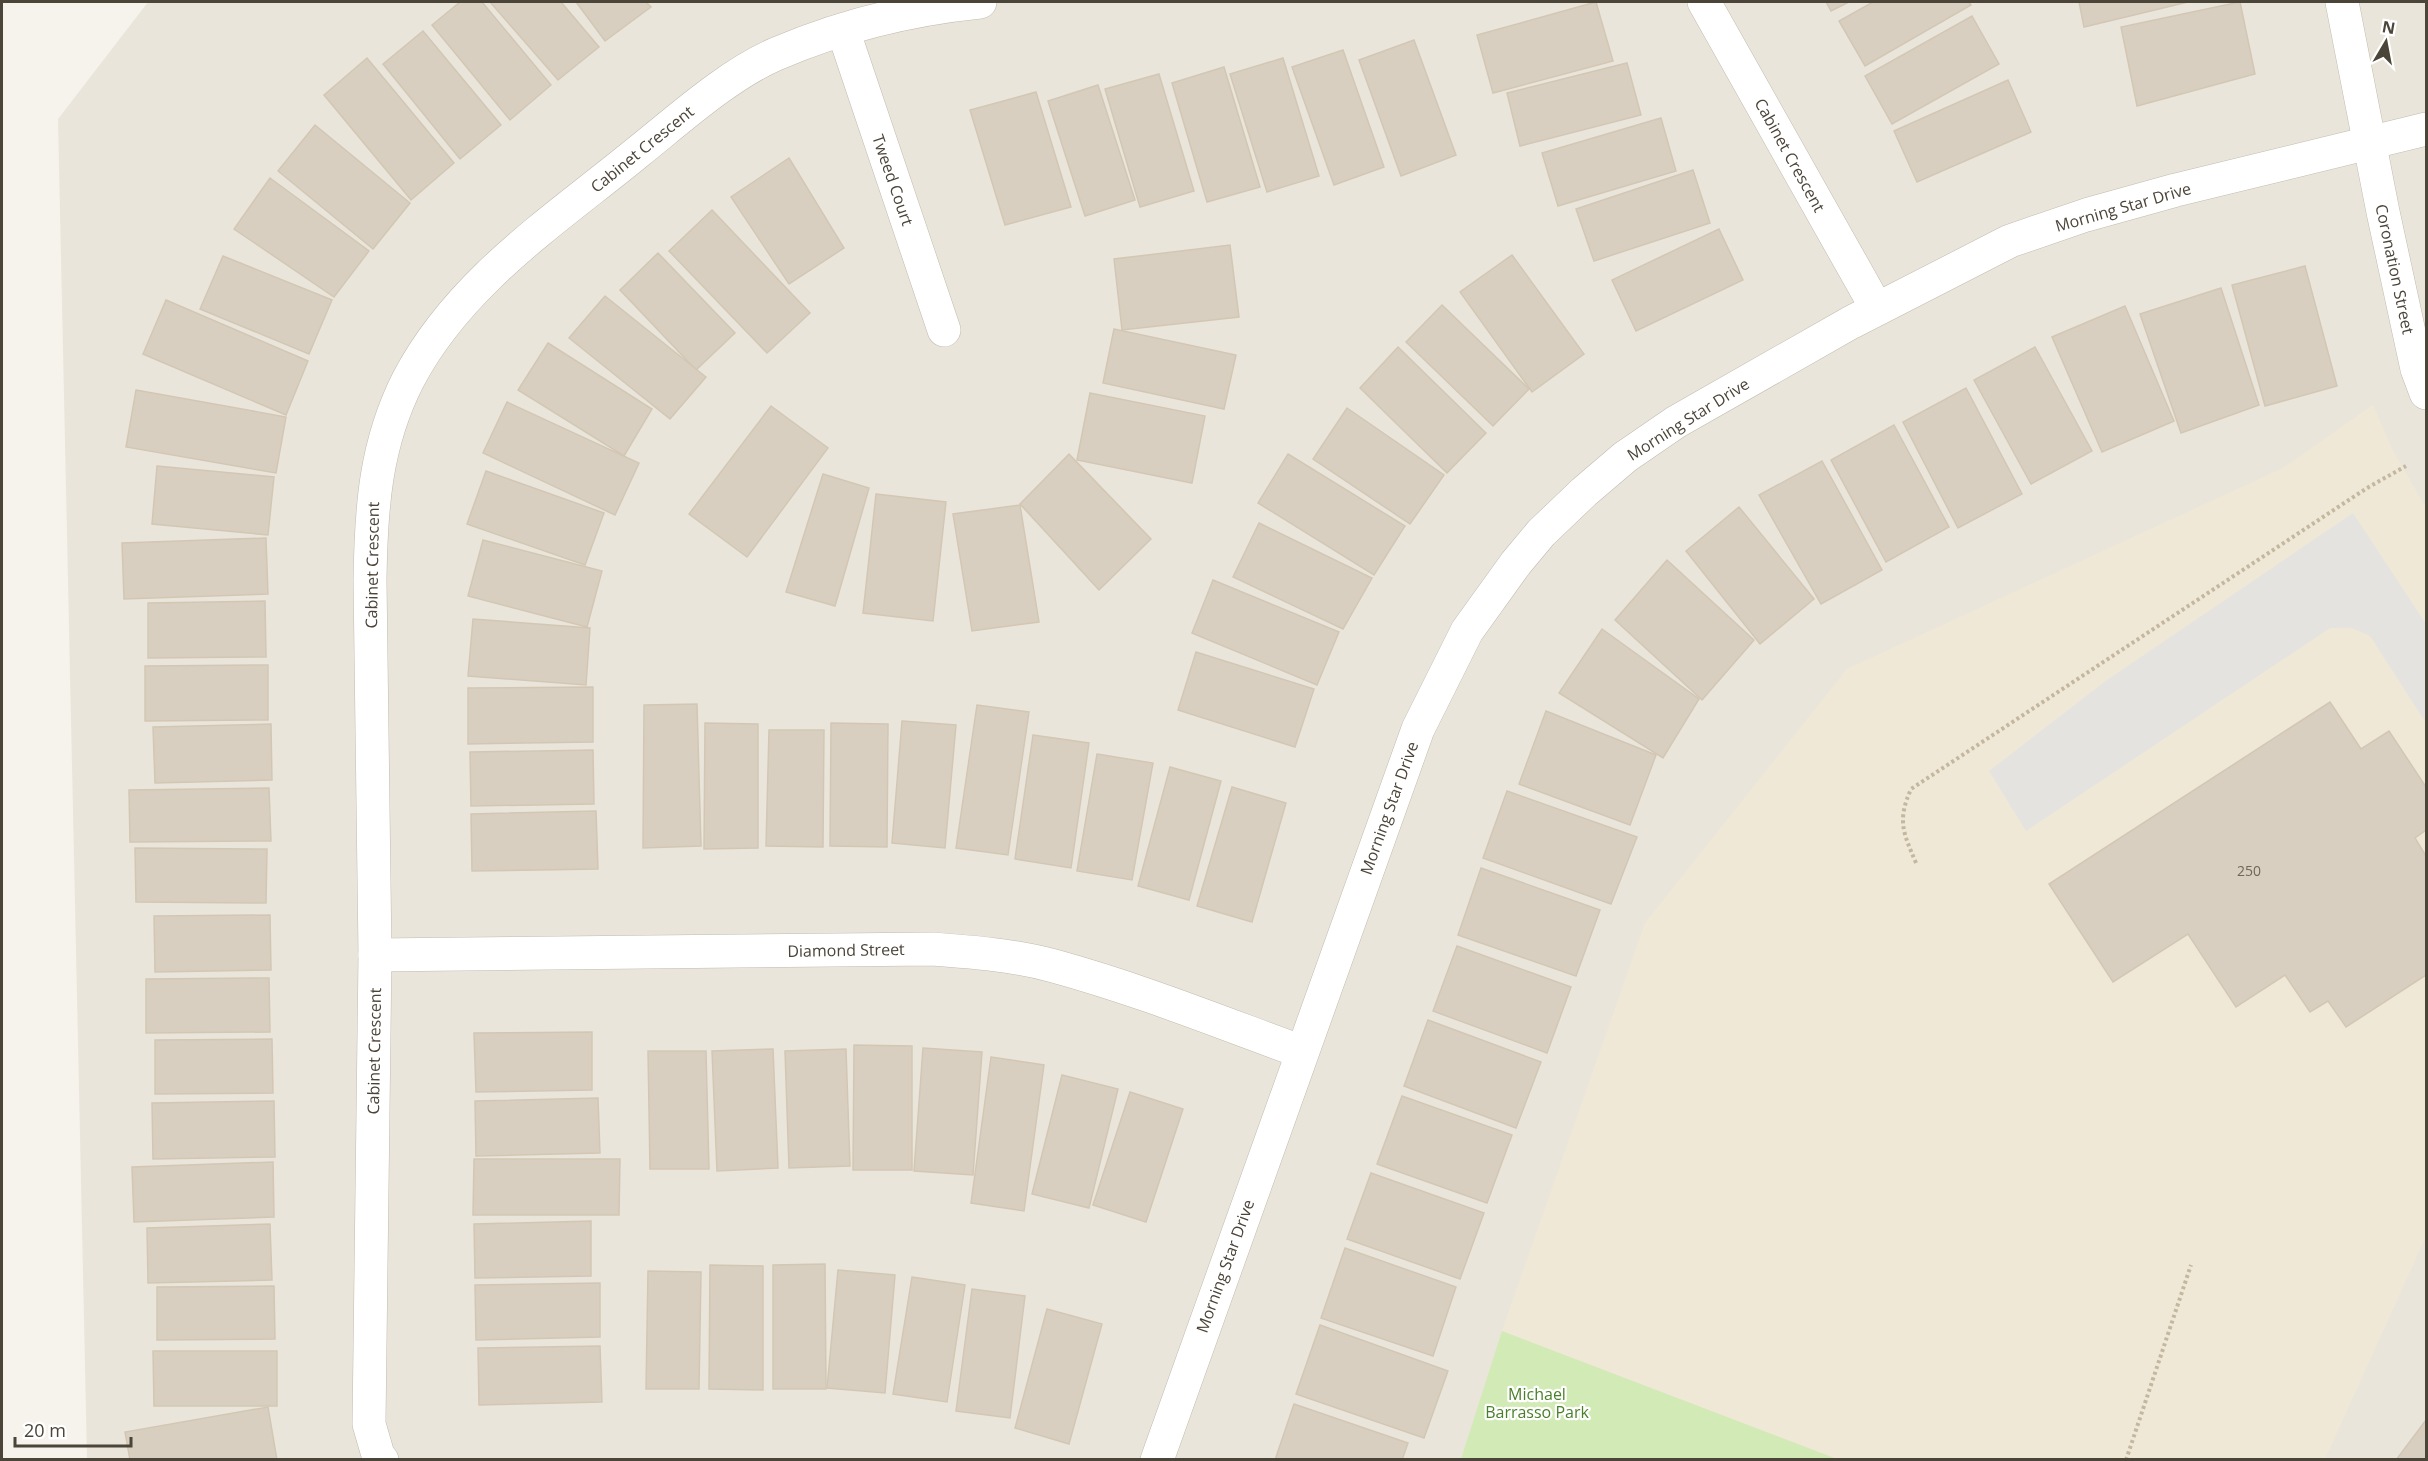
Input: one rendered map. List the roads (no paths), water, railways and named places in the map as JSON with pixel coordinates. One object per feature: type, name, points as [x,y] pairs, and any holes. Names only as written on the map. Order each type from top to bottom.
[{"type":"street","name":"Cabinet Crescent","points":[[382,1460],[378,1455],[369,1425],[375,955],[371,521],[377,467],[391,421],[408,380],[441,329],[465,299],[499,264],[710,94],[774,55],[843,30],[948,5],[980,2]]},
{"type":"street","name":"Cabinet Crescent","points":[[1704,2],[1878,309]]},
{"type":"street","name":"Coronation Street","points":[[2342,2],[2417,369],[2427,393]]},
{"type":"street","name":"Tweed Court","points":[[843,30],[944,330]]},
{"type":"street","name":"Morning Star Drive","points":[[1157,1460],[1418,729],[1446,669],[1490,596],[1541,533],[1625,457],[1676,422],[1878,309],[2010,241],[2086,215],[2427,129]]},
{"type":"street","name":"Diamond Street","points":[[375,955],[931,949],[989,954],[1052,966],[1140,993],[1302,1052]]},
{"type":"park label","name":"Michael Barrasso Park","points":[[1537,1403]]}]
